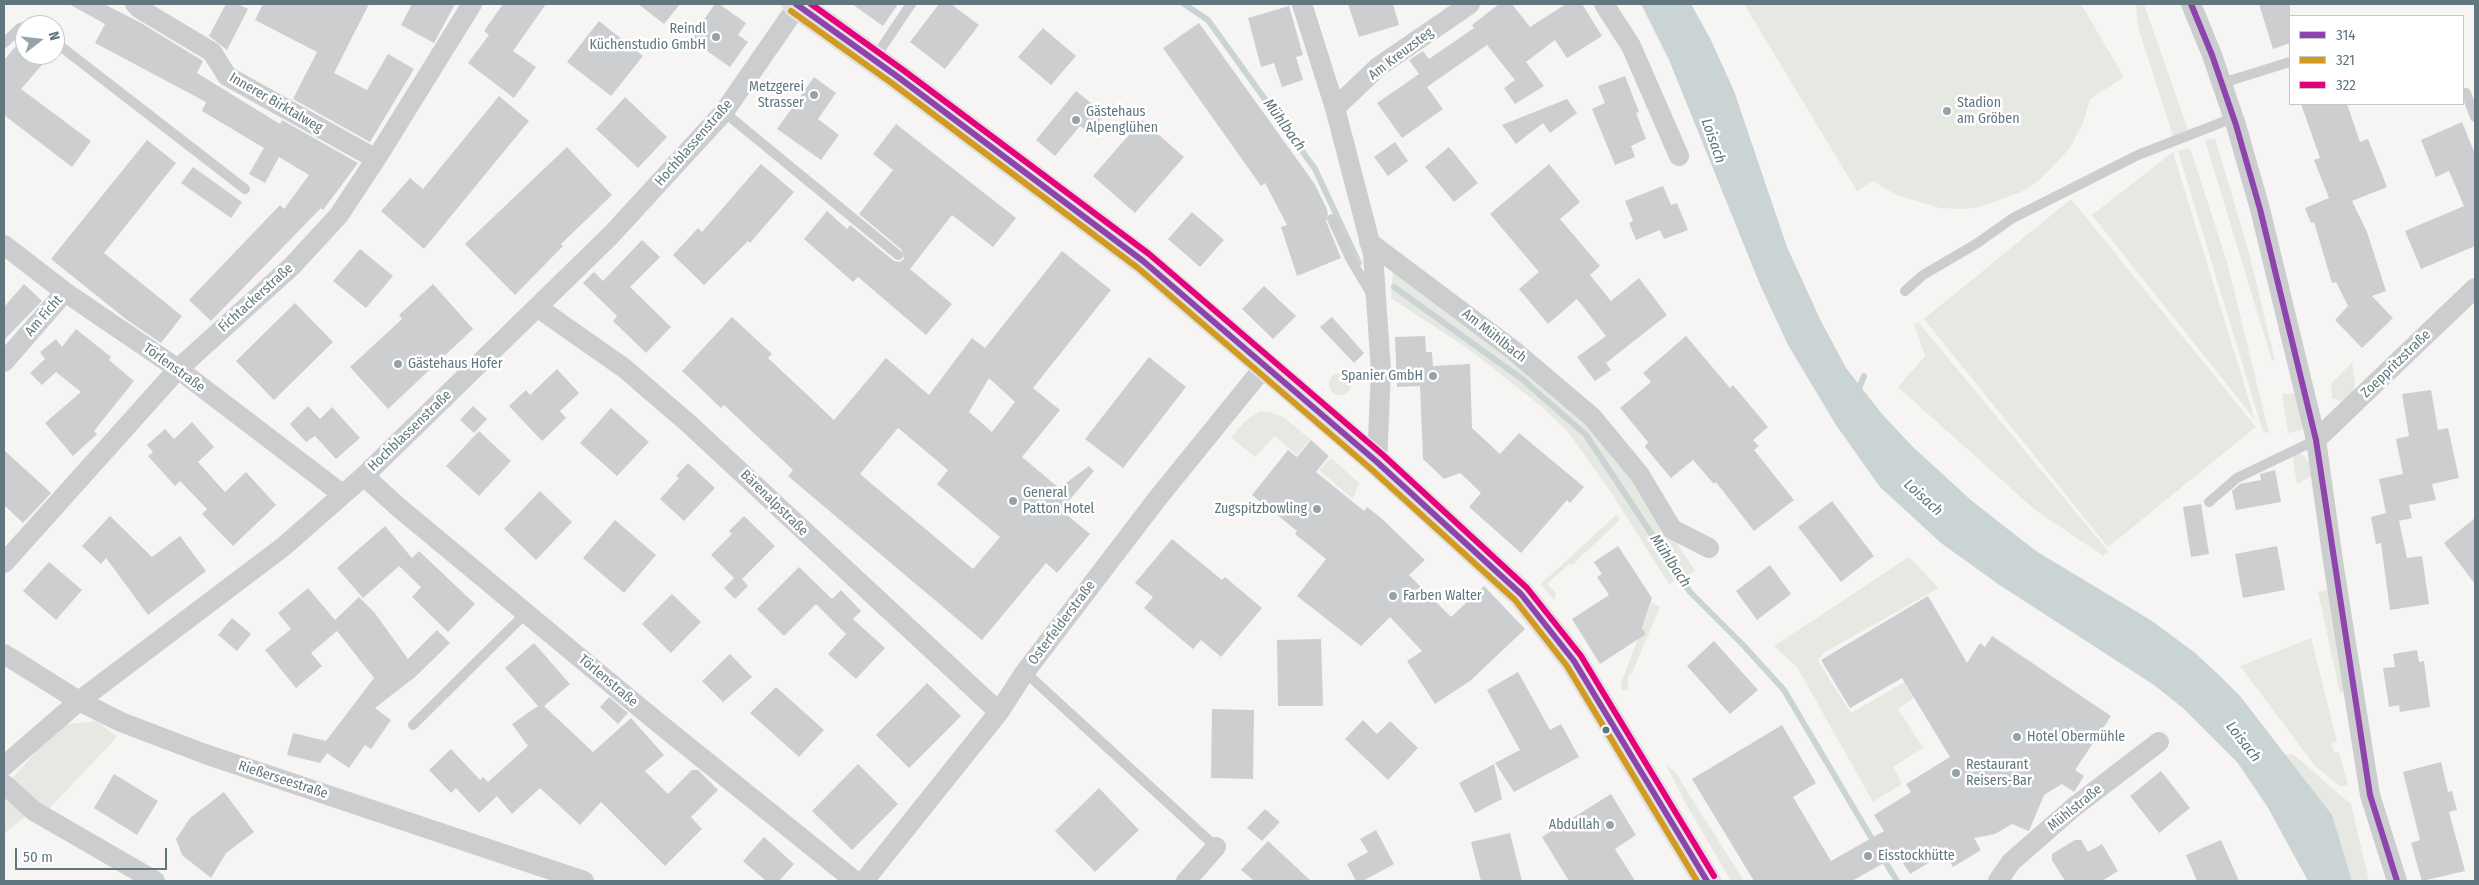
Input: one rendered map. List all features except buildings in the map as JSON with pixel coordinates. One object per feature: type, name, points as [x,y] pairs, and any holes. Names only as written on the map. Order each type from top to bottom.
[{"type":"main road","points":[[797,5],[874,60],[1143,261],[1264,367],[1377,462],[1521,594],[1544,621],[1594,691],[1707,881]]},
{"type":"street","name":"Innerer Birktalweg","points":[[134,4],[212,52],[227,76],[376,159]]},
{"type":"street","name":"Fichtackerstraße","points":[[4,563],[178,369],[292,266],[339,215],[472,4]]},
{"type":"street","points":[[1302,4],[1335,108],[1371,248],[1381,371],[1377,462]]},
{"type":"street","name":"Am Kreuzsteg","points":[[1335,108],[1378,67],[1470,4]]},
{"type":"street","points":[[1604,4],[1631,46],[1679,156]]},
{"type":"street","points":[[2191,4],[2222,83],[2260,209],[2316,440],[2332,561],[2370,795],[2396,881]]},
{"type":"street","name":"Hochblassenstraße","points":[[79,701],[283,547],[364,476],[611,235],[724,112],[797,5]]},
{"type":"street","name":"Törlenstraße","points":[[4,245],[65,292],[178,369],[342,494]]},
{"type":"street","name":"Am Mühlbach","points":[[1371,248],[1513,350],[1592,417],[1640,475],[1672,529],[1709,548]]},
{"type":"street","name":"Zoeppritzstraße","points":[[2316,440],[2475,288]]},
{"type":"street","name":"Am Ficht","points":[[4,362],[65,292]]},
{"type":"street","name":"Bärenalpstraße","points":[[537,307],[624,368],[688,423],[999,712]]},
{"type":"street","name":"Osterfelderstraße","points":[[864,881],[999,712],[1025,672],[1157,499],[1264,367]]},
{"type":"street","name":"Törlenstraße","points":[[364,476],[526,613],[855,881]]},
{"type":"street","name":"Rießerseestraße","points":[[4,654],[79,701],[121,722],[205,754],[584,881]]},
{"type":"street","points":[[4,766],[79,701]]},
{"type":"street","name":"Mühlstraße","points":[[1998,881],[2011,862],[2074,807],[2159,742]]},
{"type":"street","points":[[4,784],[34,812],[155,881]]},
{"type":"street","points":[[1186,881],[1216,847]]},
{"type":"lane","points":[[874,60],[911,4]]},
{"type":"lane","points":[[4,43],[15,33]]},
{"type":"lane","points":[[65,50],[245,189]]},
{"type":"lane","points":[[2222,83],[2289,62]]},
{"type":"lane","points":[[2466,93],[2475,117]]},
{"type":"lane","points":[[724,112],[898,255]]},
{"type":"lane","points":[[1905,291],[1923,275],[1976,244],[2013,218],[2138,155],[2233,118]]},
{"type":"lane","points":[[1332,219],[1350,260],[1375,296]]},
{"type":"lane","points":[[2210,502],[2237,478],[2316,440]]},
{"type":"lane","points":[[413,725],[526,613]]},
{"type":"lane","points":[[1025,672],[1216,847]]},
{"type":"shaded area","name":"Stadion am Gröben","points":[[1744,4],[2081,4],[2124,77],[2090,99],[2083,123],[2070,148],[2040,180],[2021,192],[1980,207],[1961,209],[1940,208],[1896,195],[1873,181],[1857,191]]},
{"type":"shaded area","points":[[2136,4],[2144,4],[2188,130],[2173,136],[2138,27]]},
{"type":"shaded area","points":[[2215,138],[2249,253],[2275,360],[2272,361],[2205,140]]},
{"type":"shaded area","points":[[2190,148],[2227,262],[2269,433],[2263,432],[2178,151]]},
{"type":"shaded area","points":[[2173,152],[2255,420],[2092,215]]},
{"type":"shaded area","points":[[2071,199],[2256,427],[2108,547],[1924,319]]},
{"type":"shaded area","points":[[1393,265],[1564,399],[1653,506],[1695,571],[1669,584],[1612,494],[1569,433],[1541,406],[1470,350],[1391,298]]},
{"type":"shaded area","points":[[1918,322],[2109,552],[2103,556],[2034,509],[1898,387],[1925,356],[1914,324]]},
{"type":"shaded area","points":[[2352,362],[2355,385],[2352,397],[2340,401],[2332,398],[2331,384]]},
{"type":"shaded area","points":[[1340,373],[1348,376],[1351,384],[1348,392],[1340,395],[1332,392],[1329,384],[1332,376]]},
{"type":"shaded area","points":[[2299,393],[2305,422],[2302,430],[2288,433],[2282,394]]},
{"type":"shaded area","points":[[1260,411],[1270,412],[1283,417],[1310,439],[1297,455],[1275,436],[1255,457],[1231,438],[1244,422]]},
{"type":"shaded area","points":[[2295,452],[2304,456],[2316,473],[2297,484],[2293,461]]},
{"type":"shaded area","points":[[1331,458],[1359,483],[1353,499],[1319,470]]},
{"type":"shaded area","points":[[1616,515],[1620,520],[1572,565],[1570,563],[1547,584],[1556,593],[1554,600],[1541,584]]},
{"type":"shaded area","points":[[1909,557],[1939,588],[1823,653],[1818,661],[1851,713],[1955,653],[1932,685],[1898,709],[1923,748],[1893,767],[1902,784],[1873,802],[1797,667],[1774,646]]},
{"type":"shaded area","points":[[2332,589],[2344,692],[2340,693],[2318,592]]},
{"type":"shaded area","points":[[1652,602],[1660,607],[1632,673],[1628,676],[1628,690],[1622,690],[1621,683]]},
{"type":"shaded area","points":[[2311,638],[2337,742],[2332,744],[2334,753],[2339,752],[2348,786],[2340,786],[2315,766],[2240,666]]},
{"type":"shaded area","points":[[97,721],[117,737],[48,810],[11,780],[59,725]]},
{"type":"shaded area","points":[[2293,754],[2351,804],[2369,881],[2352,881],[2346,864],[2285,755]]},
{"type":"shaded area","points":[[1666,765],[1675,772],[1744,881],[1731,881],[1686,804]]},
{"type":"shaded area","points":[[4,795],[28,814],[4,834]]},
{"type":"water","name":"Loisach","points":[[1641,4],[1691,4],[1710,38],[1734,91],[1787,247],[1820,319],[1846,368],[1882,414],[1913,447],[1972,501],[2036,551],[2152,621],[2194,652],[2219,675],[2240,696],[2332,815],[2352,881],[2308,881],[2267,806],[2237,762],[2184,709],[2154,685],[1998,584],[1941,543],[1880,487],[1836,425],[1788,345],[1761,287],[1669,60]]},
{"type":"waterway","name":"Mühlbach","points":[[1184,4],[1208,20],[1315,169],[1359,263]]},
{"type":"waterway","name":"Mühlbach","points":[[1394,287],[1522,379],[1586,435],[1690,592],[1744,646],[1784,690],[1875,844]]},
{"type":"waterway","points":[[1857,393],[1864,376]]},
{"type":"waterway","name":"Mühlbach","points":[[1881,855],[1897,881]]},
{"type":"transit line","name":"314","points":[[796,4],[898,77],[1143,261],[1377,462],[1521,594],[1574,661],[1707,881]]},
{"type":"transit line","name":"322","points":[[811,4],[903,70],[1149,254],[1383,455],[1527,588],[1581,656],[1714,876]]},
{"type":"transit line","name":"314","points":[[2191,4],[2212,55],[2236,125],[2260,209],[2316,440],[2370,795],[2397,881]]},
{"type":"transit line","name":"321","points":[[791,11],[893,84],[1138,268],[1371,469],[1515,600],[1567,666],[1697,881]]},
{"type":"place","name":"Reindl Küchenstudio GmbH","points":[[716,37]]},
{"type":"place","name":"Metzgerei Strasser","points":[[814,95]]},
{"type":"place","name":"Stadion am Gröben","points":[[1947,111]]},
{"type":"place","name":"Gästehaus Alpenglühen","points":[[1076,120]]},
{"type":"place","name":"Gästehaus Hofer","points":[[398,364]]},
{"type":"place","name":"Spanier GmbH","points":[[1433,376]]},
{"type":"place","name":"General Patton Hotel","points":[[1013,501]]},
{"type":"place","name":"Zugspitzbowling","points":[[1317,509]]},
{"type":"place","name":"Farben Walter","points":[[1393,596]]},
{"type":"place","name":"Hotel Obermühle","points":[[2017,737]]},
{"type":"place","name":"Restaurant Reisers-Bar","points":[[1956,773]]},
{"type":"place","name":"Abdullah","points":[[1610,825]]},
{"type":"place","name":"Eisstockhütte","points":[[1868,856]]}]
